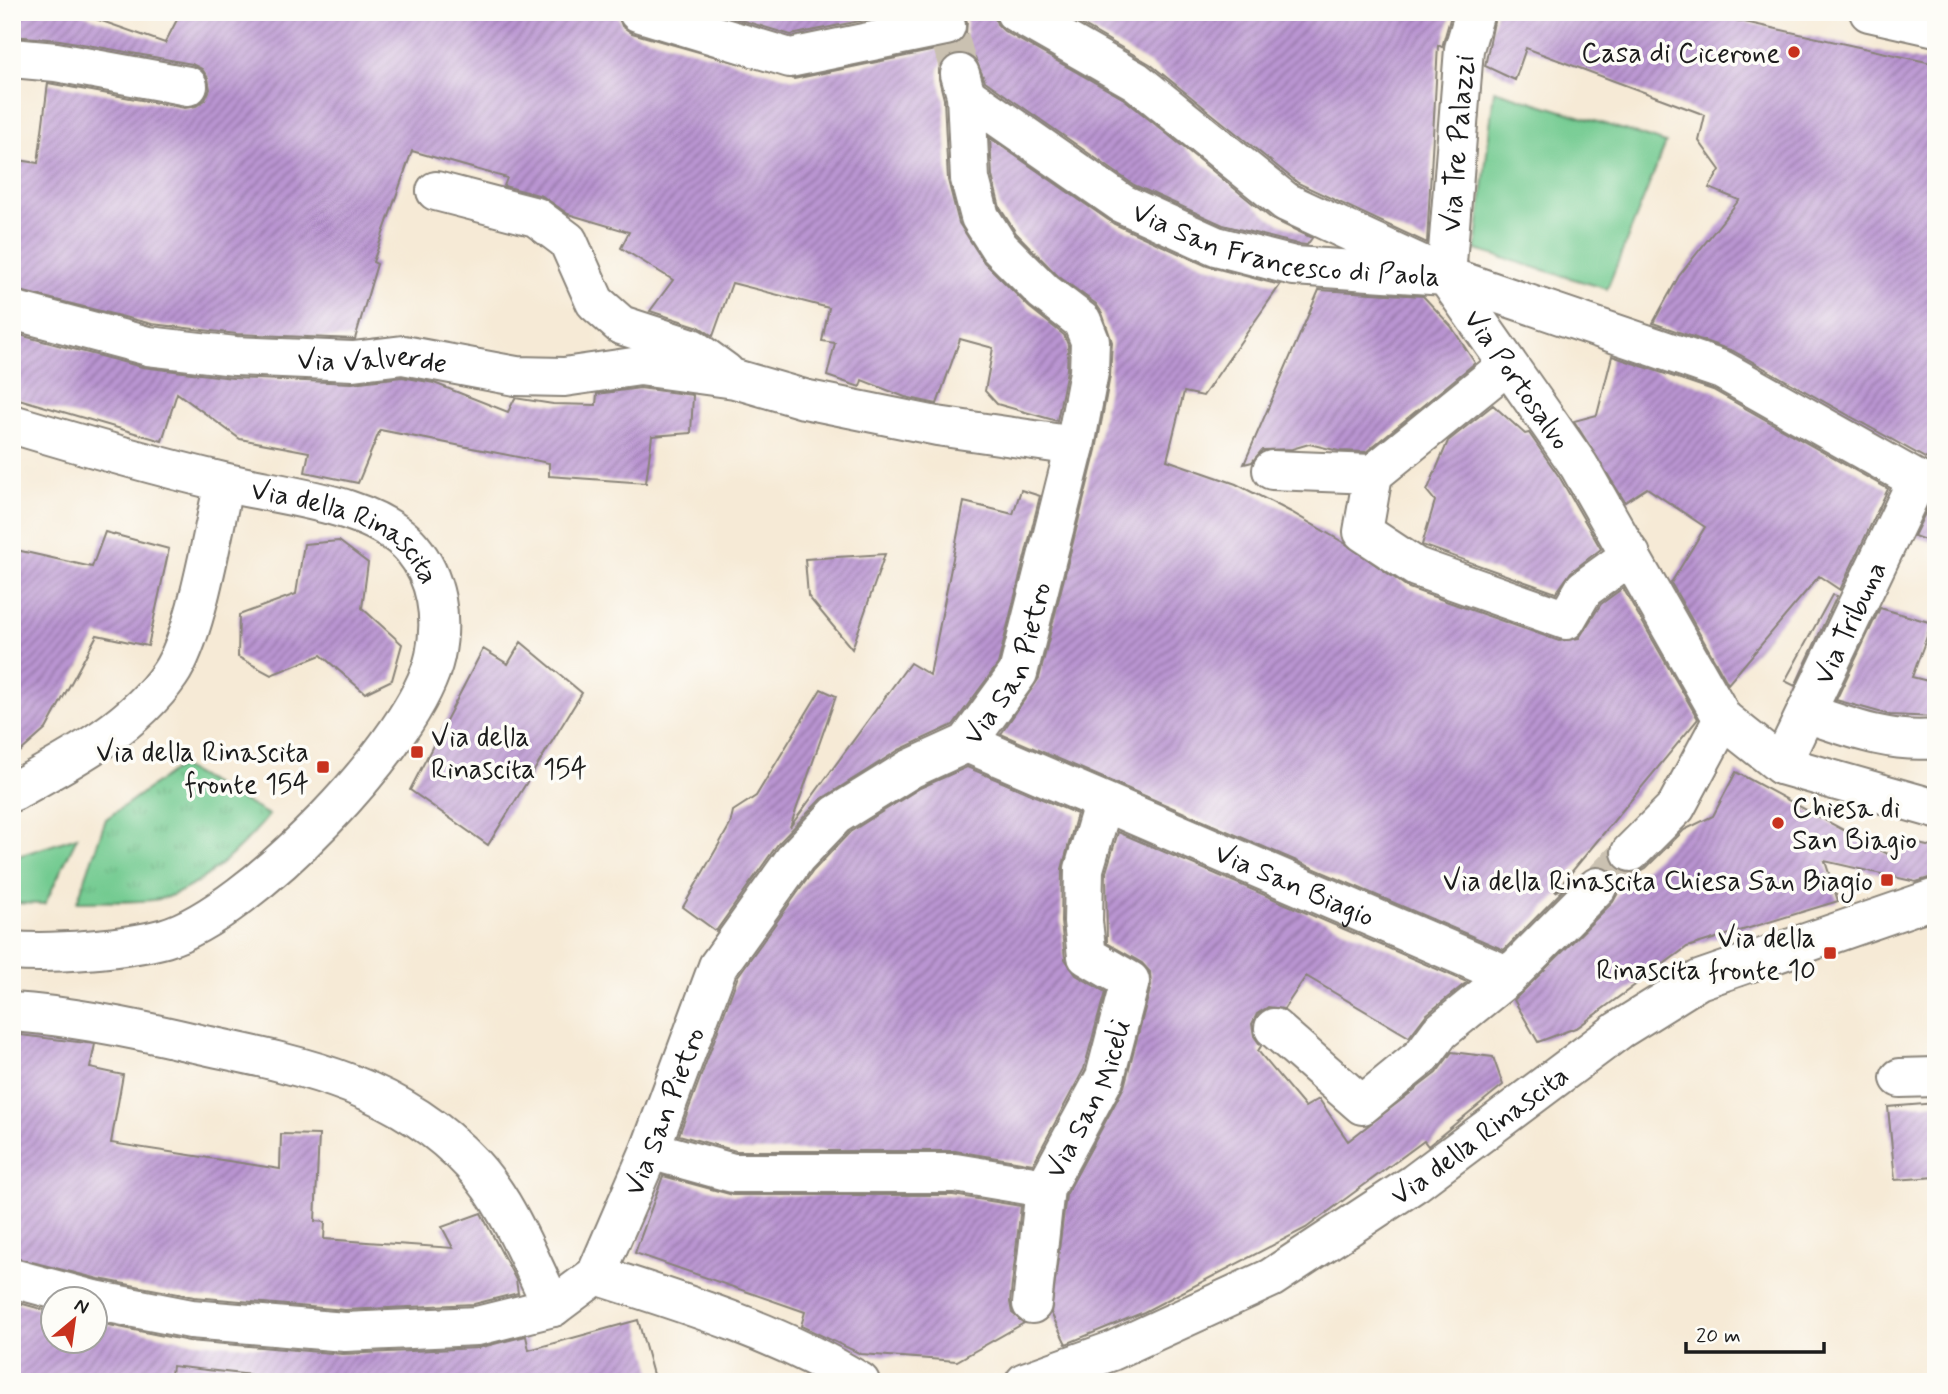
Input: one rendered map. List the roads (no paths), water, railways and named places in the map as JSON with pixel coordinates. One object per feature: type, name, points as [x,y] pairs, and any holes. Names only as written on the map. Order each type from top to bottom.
[{"type":"street","points":[[638,12],[790,58],[946,25]]},
{"type":"street","points":[[1015,12],[1136,81],[1286,202],[1446,276]]},
{"type":"street","name":"Via Tre Palazzi","points":[[1446,276],[1464,49],[1475,12]]},
{"type":"street","points":[[1869,12],[1936,27]]},
{"type":"street","points":[[12,58],[56,62],[188,86]]},
{"type":"street","name":"Via San Francesco di Paola","points":[[963,84],[1123,204],[1216,246],[1294,266],[1446,276],[1722,370],[1926,484]]},
{"type":"street","name":"Via San Pietro","points":[[108,1303],[191,1319],[345,1332],[477,1326],[553,1307],[596,1275],[650,1150],[718,966],[796,857],[836,815],[910,769],[967,743],[1018,673],[1074,446],[1089,372],[1090,341],[1082,321],[1044,292],[999,247],[980,217],[970,179],[963,84]]},
{"type":"street","points":[[436,191],[536,217],[568,241],[580,262],[595,302],[621,325],[692,348],[735,379],[803,399],[937,426],[1074,446]]},
{"type":"street","name":"Via Portosalvo","points":[[1446,276],[1506,366],[1579,466],[1723,719],[1781,765],[1936,809]]},
{"type":"street","name":"Via Valverde","points":[[12,310],[148,346],[235,356],[353,361],[403,355],[516,376],[564,377],[640,366],[735,379]]},
{"type":"street","points":[[1506,366],[1373,474],[1363,532],[1416,567],[1566,620],[1584,589],[1631,555]]},
{"type":"street","name":"Via della Rinascita","points":[[12,424],[224,483],[334,506],[386,527],[411,548],[432,581],[438,605],[435,658],[416,705],[378,758],[321,824],[253,888],[166,937],[100,947],[12,951]]},
{"type":"street","points":[[1272,470],[1373,474]]},
{"type":"street","points":[[12,792],[77,756],[148,703],[172,672],[190,625],[224,483]]},
{"type":"street","name":"Via Tribuna","points":[[1781,765],[1805,713],[1926,484]]},
{"type":"street","points":[[1805,713],[1895,739],[1936,739]]},
{"type":"street","points":[[1631,852],[1676,807],[1723,719]]},
{"type":"street","name":"Via San Biagio","points":[[967,743],[1103,804],[1509,976]]},
{"type":"street","name":"Via San Miceli","points":[[650,1150],[733,1173],[955,1173],[1045,1188],[1105,1077],[1130,981],[1087,956],[1083,922],[1084,869],[1103,804]]},
{"type":"street","points":[[1275,1028],[1362,1105],[1422,1056],[1440,1032],[1509,976],[1597,887]]},
{"type":"street","name":"Via della Rinascita","points":[[1030,1381],[1112,1351],[1271,1278],[1415,1184],[1619,1030],[1699,980],[1936,898]]},
{"type":"street","points":[[12,1012],[139,1030],[316,1069],[360,1086],[408,1112],[443,1137],[473,1165],[506,1209],[553,1307]]},
{"type":"street","points":[[1032,1304],[1045,1188]]},
{"type":"street","points":[[596,1275],[718,1314],[836,1367],[860,1382]]},
{"type":"street","name":"Via San Pietro","points":[[12,1278],[42,1286]]},
{"type":"tunnel","points":[[950,38],[960,74]]},
{"type":"tunnel","points":[[1597,887],[1631,852]]},
{"type":"place","name":"Casa di Cicerone","points":[[1794,52]]},
{"type":"place","name":"Via della Rinascita 154","points":[[417,752]]},
{"type":"place","name":"Via della Rinascita fronte 154","points":[[323,767]]},
{"type":"place","name":"Chiesa di San Biagio","points":[[1778,823]]},
{"type":"place","name":"Via della Rinascita Chiesa San Biagio","points":[[1887,880]]},
{"type":"place","name":"Via della Rinascita fronte 10","points":[[1830,953]]}]
